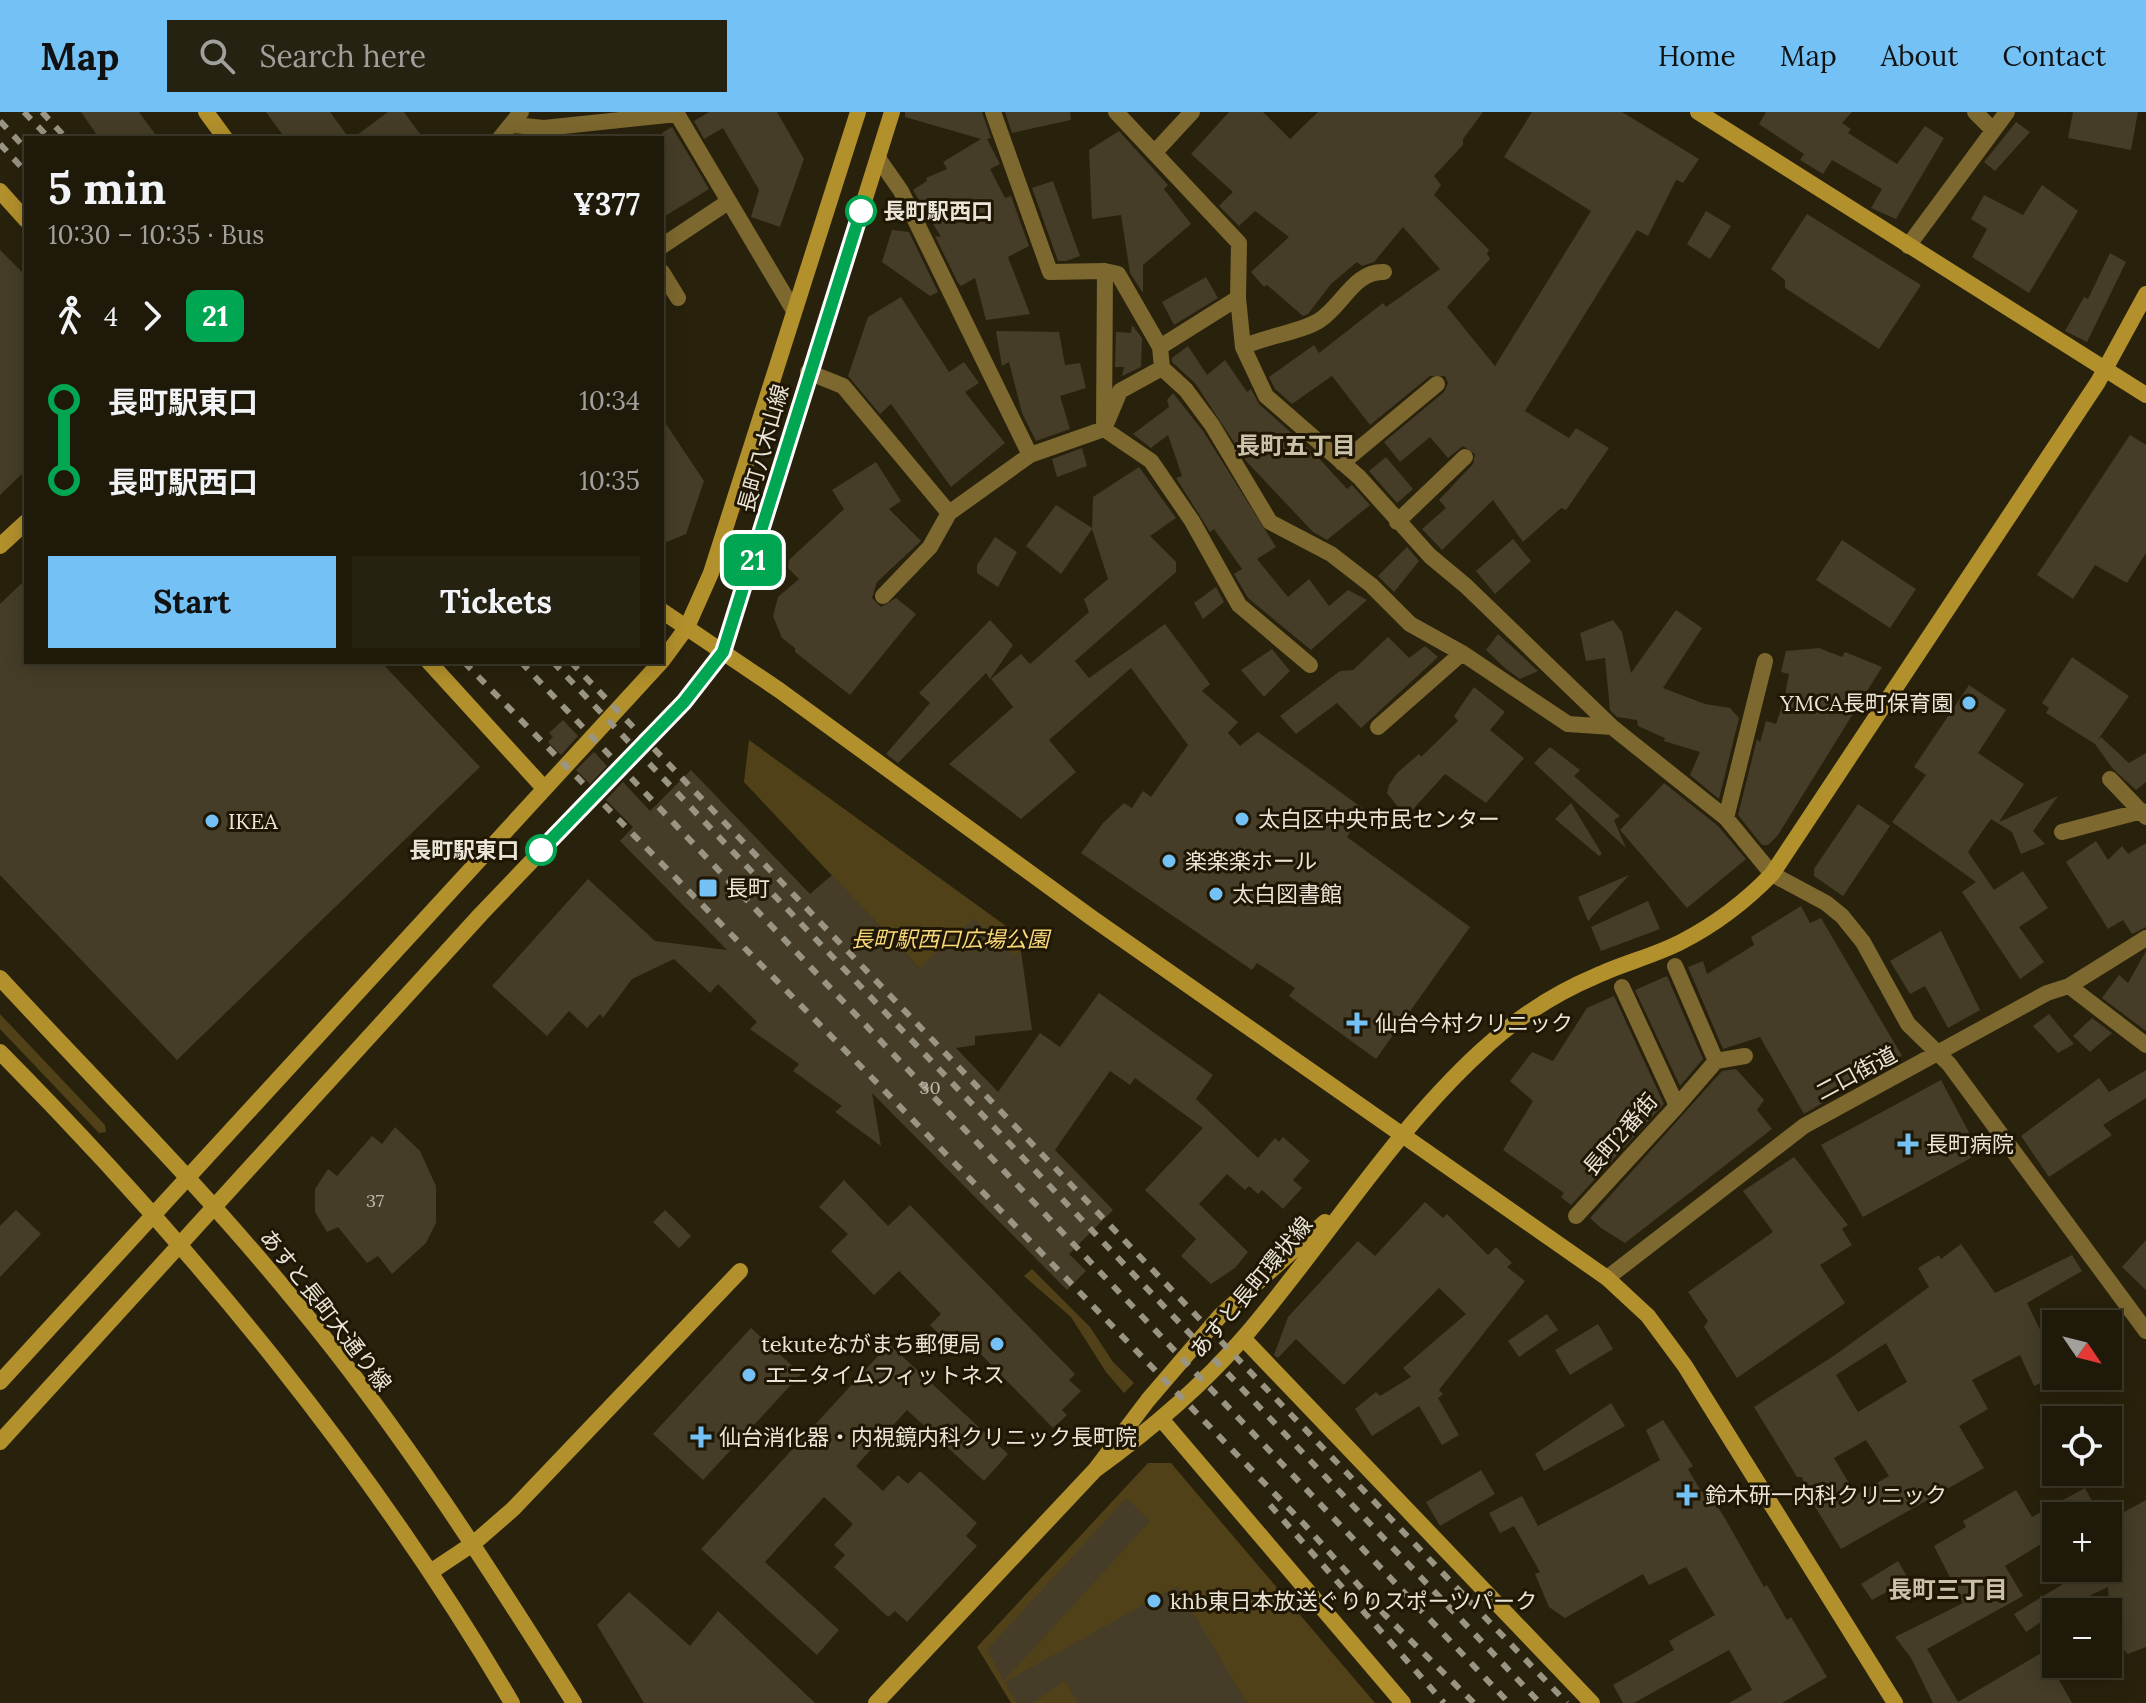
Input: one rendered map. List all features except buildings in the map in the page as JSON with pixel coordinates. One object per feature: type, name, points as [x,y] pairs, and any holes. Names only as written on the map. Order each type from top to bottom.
[{"type":"street","points":[[206,112],[224,136]]},
{"type":"street","points":[[664,658],[687,627],[711,573],[858,112]]},
{"type":"street","name":"長町八木山線","points":[[0,1442],[481,914],[684,702],[723,652],[808,372],[892,112]]},
{"type":"street","points":[[993,112],[1050,272],[1105,271],[1118,274],[1160,347],[1162,368],[1186,390],[1212,425],[1270,522],[1331,554],[1371,585],[1410,624],[1462,653],[1568,724],[1612,727]]},
{"type":"street","points":[[1116,112],[1239,243],[1238,298],[1243,347],[1266,396],[1359,477],[1397,522],[1612,727],[1726,818],[1772,874],[1826,903],[1842,916],[1863,942],[1908,1024],[1949,1064],[2146,1331]]},
{"type":"street","points":[[1155,152],[1192,112]]},
{"type":"street","points":[[1698,112],[2146,395]]},
{"type":"street","points":[[1975,112],[1993,130]]},
{"type":"street","points":[[1908,246],[2007,112]]},
{"type":"street","points":[[502,136],[517,118],[544,128],[573,132],[677,114],[794,311]]},
{"type":"street","points":[[878,158],[901,191],[1030,455]]},
{"type":"street","points":[[0,191],[24,218]]},
{"type":"street","points":[[664,245],[728,202]]},
{"type":"street","points":[[1104,429],[1105,271]]},
{"type":"street","points":[[1243,347],[1264,337],[1319,321],[1356,282],[1374,272],[1384,272]]},
{"type":"street","points":[[664,275],[678,298]]},
{"type":"street","name":"あすと長町環状線","points":[[1095,1470],[1162,1420],[1243,1338],[1404,1136],[1480,1052],[1534,1008],[1595,976],[1679,944],[1741,906],[1772,874],[2106,369],[2146,294]]},
{"type":"street","points":[[1160,347],[1238,298]]},
{"type":"street","points":[[883,596],[930,547],[949,513],[1030,455],[1104,429],[1120,391],[1162,368]]},
{"type":"street","points":[[808,372],[843,386],[949,513]]},
{"type":"street","points":[[1342,463],[1437,384]]},
{"type":"street","points":[[1104,429],[1151,461],[1192,521],[1239,605],[1310,665]]},
{"type":"street","points":[[1397,522],[1465,457]]},
{"type":"street","points":[[0,546],[24,524]]},
{"type":"street","points":[[664,612],[1092,918],[1607,1278],[1648,1316],[1685,1366],[1895,1703]]},
{"type":"street","points":[[1378,727],[1462,653]]},
{"type":"street","points":[[1726,818],[1765,661]]},
{"type":"street","points":[[431,664],[543,787]]},
{"type":"street","points":[[0,1382],[659,664]]},
{"type":"street","points":[[2110,779],[2142,806]]},
{"type":"street","points":[[2062,832],[2142,806]]},
{"type":"street","name":"二口街道","points":[[1607,1278],[1748,1166],[1804,1126],[2047,993],[2069,986],[2146,938]]},
{"type":"street","points":[[1675,966],[1716,1061]]},
{"type":"street","name":"あすと長町大通り線","points":[[0,978],[213,1206],[300,1307],[474,1543],[574,1703]]},
{"type":"street","points":[[2069,986],[2146,1045]]},
{"type":"street","name":"長町2番街","points":[[1576,1216],[1677,1106],[1622,987]]},
{"type":"street","points":[[0,1052],[152,1215],[297,1385],[370,1480],[432,1571],[512,1703]]},
{"type":"street","points":[[1677,1106],[1716,1061],[1745,1056]]},
{"type":"street","name":"あすと長町環状線","points":[[876,1703],[1095,1470],[1148,1400],[1220,1316],[1361,1189]]},
{"type":"street","points":[[432,1571],[474,1543],[530,1493],[740,1271]]},
{"type":"street","points":[[1243,1338],[1592,1703]]},
{"type":"street","points":[[1148,1400],[1403,1703]]},
{"type":"green space","name":"長町駅西口広場公園","points":[[749,740],[1032,945],[972,979],[936,986],[744,782]]},
{"type":"green space","points":[[0,1014],[105,1125],[106,1132],[99,1133],[0,1029]]},
{"type":"green space","points":[[1032,1269],[1090,1327],[1113,1362],[1134,1383],[1124,1393],[1106,1372],[1071,1317],[1024,1276]]},
{"type":"green space","name":"khb東日本放送ぐりりスポーツパーク","points":[[1148,1463],[1171,1463],[1375,1703],[1011,1703],[977,1647]]},
{"type":"railway","points":[[24,112],[47,136]]},
{"type":"railway","points":[[42,112],[64,136]]},
{"type":"railway","points":[[0,121],[24,147]]},
{"type":"railway","points":[[0,144],[24,170]]},
{"type":"railway","points":[[466,664],[881,1087],[1304,1524],[1385,1615],[1474,1703]]},
{"type":"railway","points":[[523,664],[1509,1703]]},
{"type":"railway","points":[[555,664],[1540,1703]]},
{"type":"railway","points":[[573,664],[1567,1703]]},
{"type":"railway","points":[[1270,1505],[1444,1703]]},
{"type":"bus line","name":"21","points":[[541,850],[684,702],[723,652],[743,595],[808,372],[861,211]]},
{"type":"place","name":"長町駅西口","points":[[861,211]]},
{"type":"place","name":"YMCA長町保育園","points":[[1969,703]]},
{"type":"place","name":"太白区中央市民センター","points":[[1242,819]]},
{"type":"place","name":"IKEA","points":[[212,821]]},
{"type":"place","name":"長町駅東口","points":[[541,850]]},
{"type":"place","name":"楽楽楽ホール","points":[[1169,861]]},
{"type":"place","name":"長町","points":[[708,888]]},
{"type":"place","name":"太白図書館","points":[[1216,894]]},
{"type":"place","name":"仙台今村クリニック","points":[[1357,1023]]},
{"type":"place","name":"長町病院","points":[[1908,1144]]},
{"type":"place","name":"tekuteながまち郵便局","points":[[997,1344]]},
{"type":"place","name":"エニタイムフィットネス","points":[[749,1375]]},
{"type":"place","name":"仙台消化器・内視鏡内科クリニック長町院","points":[[701,1437]]},
{"type":"place","name":"鈴木研一内科クリニック","points":[[1687,1495]]},
{"type":"place","name":"khb東日本放送ぐりりスポーツパーク","points":[[1154,1601]]},
{"type":"district","name":"長町五丁目","points":[[1296,445]]},
{"type":"district","name":"長町三丁目","points":[[1948,1589]]}]
